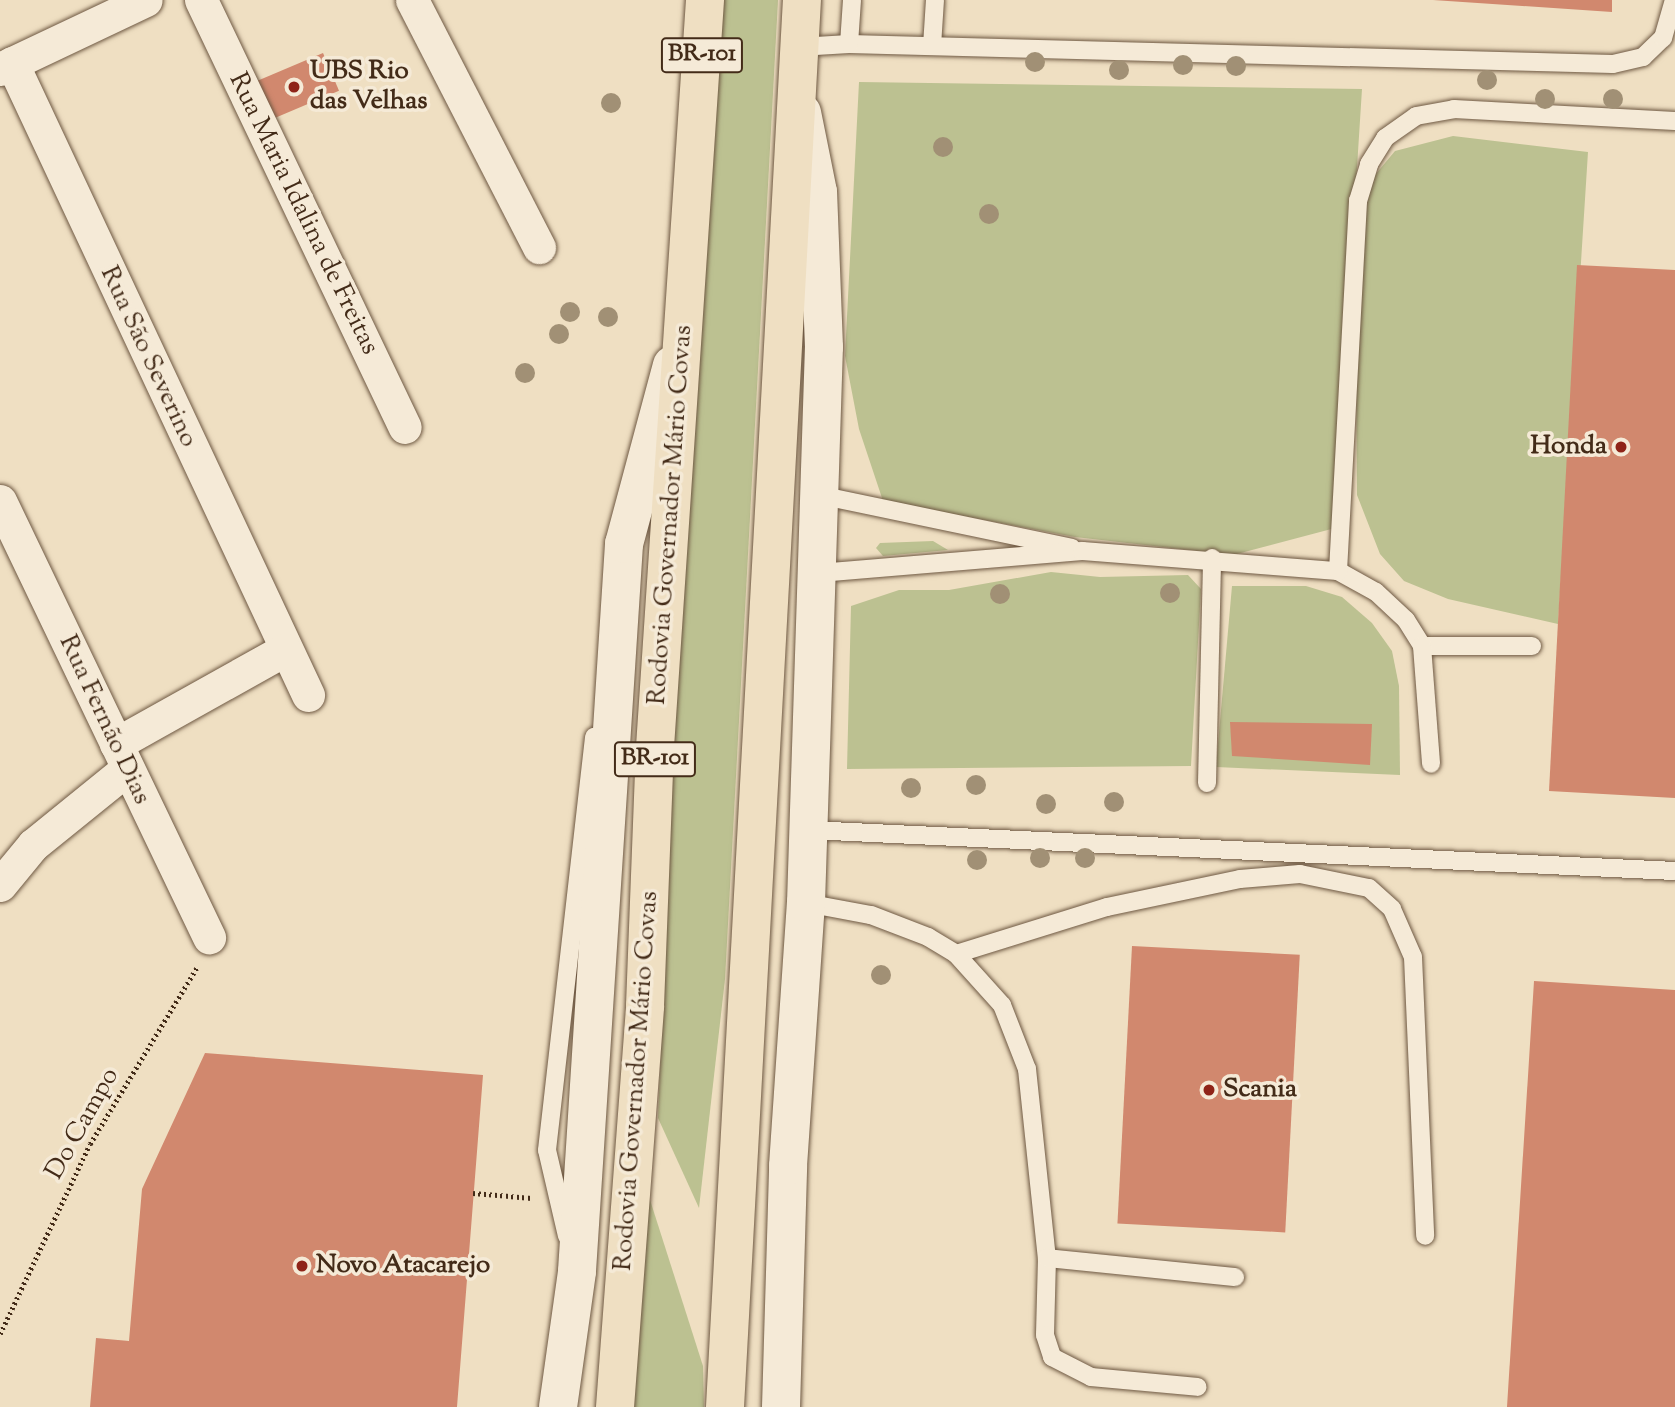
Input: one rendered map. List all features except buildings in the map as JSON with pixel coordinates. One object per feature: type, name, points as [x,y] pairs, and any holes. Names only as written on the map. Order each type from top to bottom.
[{"type":"highway","name":"Rodovia Governador Mário Covas","points":[[615,1407],[705,0]]},
{"type":"highway","points":[[725,1407],[802,0]]},
{"type":"main road","points":[[781,1407],[788,1166],[806,902],[819,573],[824,258],[797,87]]},
{"type":"main road","points":[[558,1407],[577,1271],[624,544],[685,316]]},
{"type":"street","points":[[6,66],[146,0]]},
{"type":"street","name":"Rua Maria Idalina de Freitas","points":[[201,0],[405,428]]},
{"type":"street","points":[[412,0],[539,247]]},
{"type":"street","name":"Rua São Severino","points":[[6,66],[284,650],[308,695]]},
{"type":"street","name":"Rua Fernão Dias","points":[[0,501],[209,938]]},
{"type":"street","points":[[0,885],[33,845],[121,756],[284,650]]},
{"type":"lane","points":[[849,44],[852,0]]},
{"type":"lane","points":[[932,46],[935,0]]},
{"type":"lane","points":[[799,47],[849,44],[1613,64],[1643,57],[1663,38],[1674,0]]},
{"type":"lane","points":[[1338,571],[1358,201],[1369,164],[1385,138],[1416,116],[1454,109],[1675,121]]},
{"type":"lane","points":[[819,495],[987,526],[1082,551]]},
{"type":"lane","points":[[577,1271],[557,1200],[547,1150],[578,843],[624,544]]},
{"type":"lane","points":[[819,573],[1082,551],[1212,558],[1338,571],[1376,592],[1406,620],[1422,646],[1431,764]]},
{"type":"lane","points":[[1207,783],[1212,558]]},
{"type":"lane","points":[[1422,646],[1532,646]]},
{"type":"lane","points":[[809,830],[1675,871]]},
{"type":"lane","points":[[956,954],[1107,907],[1240,879],[1319,876],[1369,888],[1392,909],[1413,957],[1425,1236]]},
{"type":"lane","points":[[806,902],[907,926],[956,954],[1002,1005],[1027,1069],[1047,1258],[1047,1350],[1059,1364],[1091,1377],[1198,1387]]},
{"type":"lane","points":[[1047,1258],[1235,1276]]},
{"type":"path","name":"Do Campo","points":[[0,1334],[90,1144],[209,948],[209,938]]},
{"type":"path","points":[[473,1193],[557,1200]]},
{"type":"green space","points":[[718,0],[778,0],[725,979],[699,1208],[658,1118],[675,706]]},
{"type":"green space","points":[[859,82],[1362,89],[1355,199],[1395,151],[1453,136],[1588,152],[1558,624],[1448,599],[1404,581],[1380,554],[1357,495],[1355,219],[1339,527],[1233,555],[1075,537],[883,501],[859,429],[845,356]]},
{"type":"green space","points":[[933,541],[948,550],[883,556],[876,548],[880,543]]},
{"type":"green space","points":[[1051,572],[1100,577],[1188,575],[1201,589],[1191,766],[847,769],[851,606],[899,590],[949,590]]},
{"type":"green space","points":[[1232,586],[1306,586],[1342,597],[1372,623],[1392,651],[1399,686],[1400,775],[1216,767]]},
{"type":"green space","points":[[644,1181],[703,1366],[704,1407],[629,1407]]},
{"type":"place","name":"UBS Rio das Velhas","points":[[294,87]]},
{"type":"place","name":"Honda","points":[[1621,447]]},
{"type":"place","name":"Scania","points":[[1209,1090]]},
{"type":"place","name":"Novo Atacarejo","points":[[302,1266]]}]
